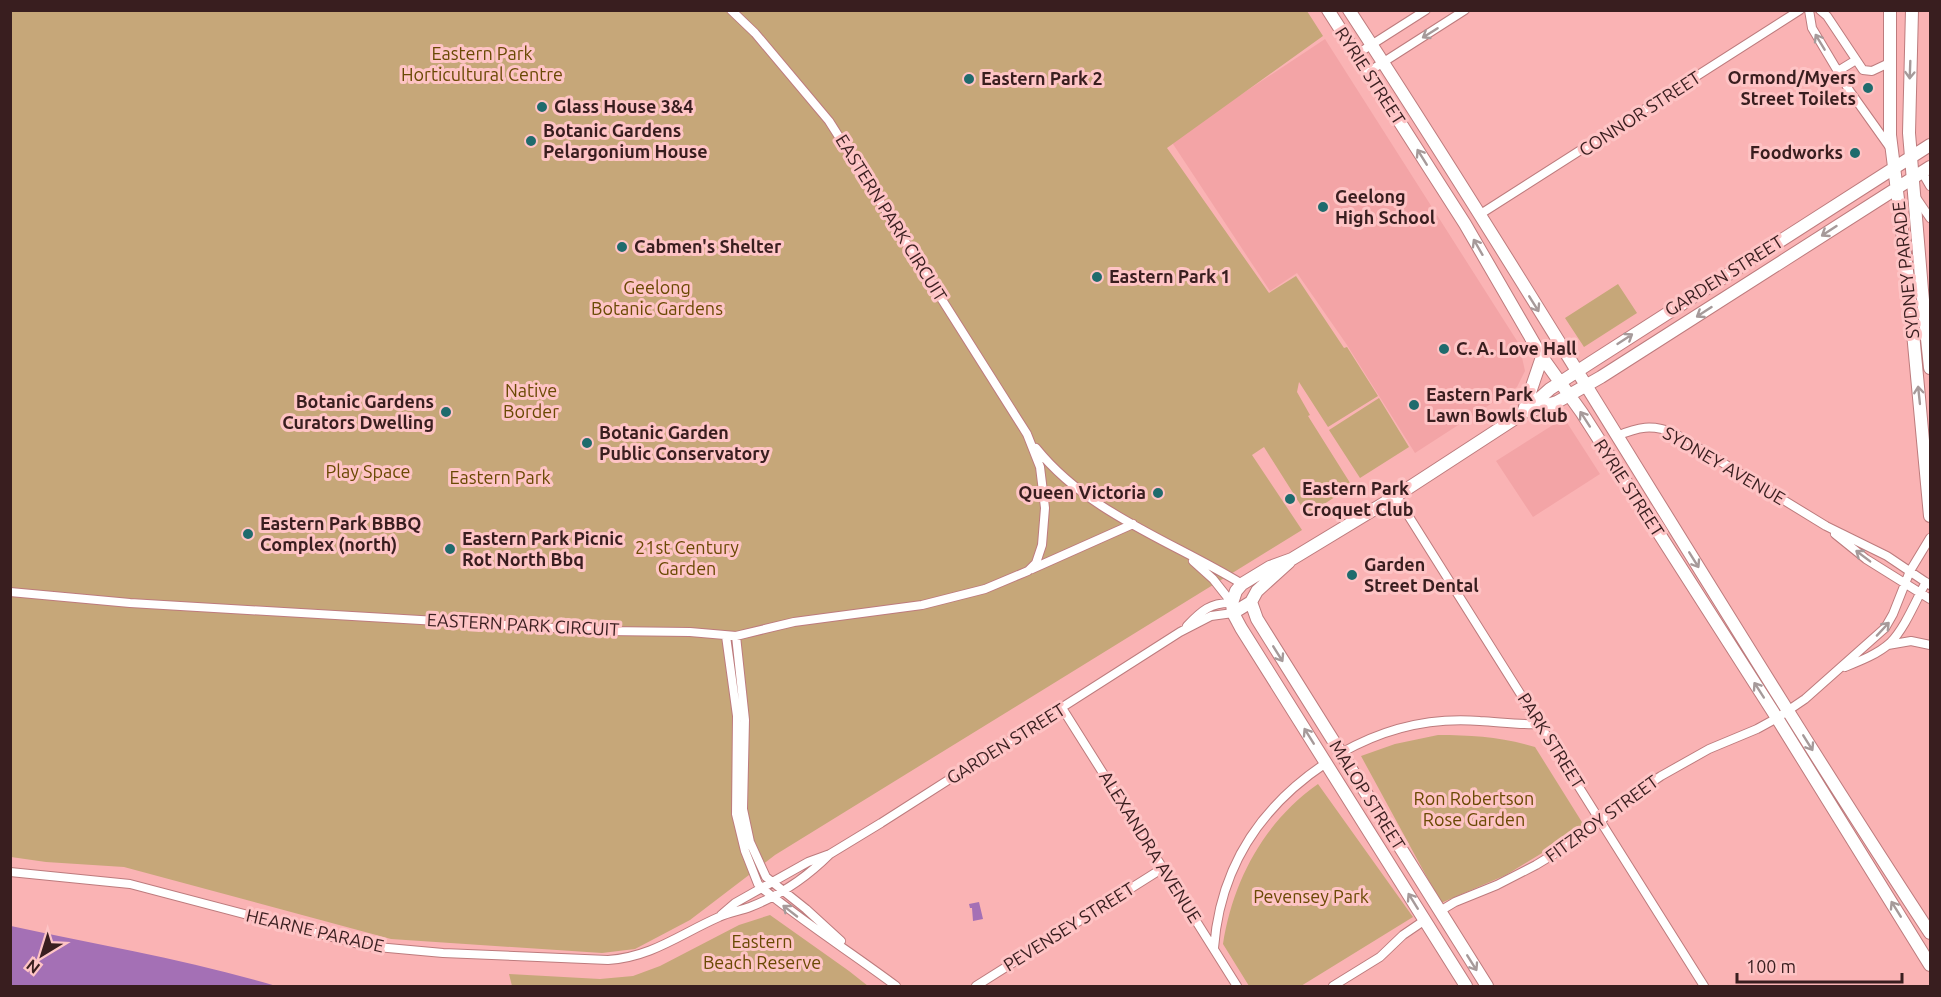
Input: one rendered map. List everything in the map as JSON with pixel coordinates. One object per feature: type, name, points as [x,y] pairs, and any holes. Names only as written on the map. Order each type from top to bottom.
[{"type":"street","name":"EASTERN PARK CIRCUIT","points":[[731,10],[755,33],[829,121],[1030,441],[1050,465],[1093,501],[1242,584]]},
{"type":"street","name":"RYRIE STREET","points":[[1328,10],[1465,224],[1542,357],[1782,714],[1927,924],[1930,933]]},
{"type":"street","name":"RYRIE STREET","points":[[1349,10],[1617,436],[1930,965]]},
{"type":"street","points":[[1357,54],[1426,10]]},
{"type":"street","points":[[1368,72],[1465,10]]},
{"type":"street","name":"CONNOR STREET","points":[[1479,215],[1800,10]]},
{"type":"street","points":[[1809,10],[1812,28],[1891,152]]},
{"type":"street","points":[[1820,10],[1827,16],[1863,70],[1867,71],[1889,63]]},
{"type":"street","name":"SYDNEY PARADE","points":[[1890,10],[1891,152],[1896,167],[1914,181],[1930,516]]},
{"type":"street","name":"SYDNEY PARADE","points":[[1912,11],[1909,119],[1930,368]]},
{"type":"street","points":[[1838,71],[1856,60]]},
{"type":"street","name":"GARDEN STREET","points":[[1242,584],[1270,567],[1292,559],[1396,496],[1522,414],[1576,371],[1930,145]]},
{"type":"street","points":[[1914,181],[1930,186]]},
{"type":"street","points":[[1914,181],[1930,218]]},
{"type":"street","name":"GARDEN STREET","points":[[1522,414],[1586,386],[1864,209],[1914,181]]},
{"type":"street","points":[[1855,194],[1864,209]]},
{"type":"street","points":[[1465,224],[1479,215]]},
{"type":"street","points":[[1739,268],[1748,283]]},
{"type":"street","points":[[1922,290],[1930,279]]},
{"type":"street","points":[[1649,324],[1659,340]]},
{"type":"street","points":[[1522,414],[1542,357]]},
{"type":"street","name":"SYDNEY AVENUE","points":[[1617,436],[1646,426],[1668,431],[1826,526],[1887,556],[1928,583]]},
{"type":"street","name":"EASTERN PARK CIRCUIT","points":[[1028,572],[1038,560],[1045,518],[1040,467],[1030,441]]},
{"type":"street","name":"PARK STREET","points":[[1396,496],[1704,987]]},
{"type":"street","name":"EASTERN PARK CIRCUIT","points":[[10,592],[130,603],[606,630],[698,632],[736,636],[794,622],[922,605],[985,589],[1133,524]]},
{"type":"street","name":"SYDNEY AVENUE","points":[[1826,526],[1866,559],[1930,599]]},
{"type":"street","name":"FITZROY STREET","points":[[1333,987],[1380,957],[1403,935],[1455,902],[1536,865],[1569,846],[1630,797],[1669,771],[1709,749],[1757,729],[1782,714],[1840,669],[1885,628],[1910,571],[1930,538]]},
{"type":"street","name":"EASTERN PARK CIRCUIT","points":[[1186,554],[1213,579],[1233,608]]},
{"type":"street","name":"GARDEN STREET","points":[[763,890],[808,862],[830,854],[1180,632],[1211,616],[1251,603],[1257,591],[1292,559]]},
{"type":"street","name":"FITZROY STREET","points":[[1888,645],[1900,629],[1920,592],[1928,583]]},
{"type":"street","points":[[1233,608],[1236,591],[1242,584]]},
{"type":"street","name":"MALOP STREET","points":[[1251,603],[1257,619],[1487,987]]},
{"type":"street","name":"MALOP STREET","points":[[1233,608],[1283,697],[1466,987]]},
{"type":"street","points":[[726,636],[737,716],[736,814],[745,851],[758,884],[807,924],[854,954]]},
{"type":"street","points":[[736,636],[745,720],[743,809],[755,854],[764,873],[774,883],[854,954],[896,987]]},
{"type":"street","name":"FITZROY STREET","points":[[1840,669],[1863,660],[1888,645],[1911,641],[1930,645]]},
{"type":"street","points":[[1283,697],[1299,687]]},
{"type":"street","name":"ALEXANDRA AVENUE","points":[[1062,708],[1237,987]]},
{"type":"street","points":[[1214,948],[1221,903],[1233,869],[1248,840],[1287,792],[1326,763],[1378,735],[1434,722],[1467,720],[1516,725],[1540,724]]},
{"type":"street","name":"GARDEN STREET","points":[[772,897],[811,873],[830,854]]},
{"type":"street","name":"PEVENSEY STREET","points":[[976,987],[1163,868]]},
{"type":"street","name":"HEARNE PARADE","points":[[10,872],[130,884],[366,946],[455,954],[574,960],[624,959],[649,952],[721,916],[737,912],[772,897]]},
{"type":"street","name":"HEARNE PARADE","points":[[721,916],[735,903],[763,890]]},
{"type":"shaded area","name":"Geelong High School","points":[[1325,39],[1519,344],[1525,371],[1517,387],[1415,453],[1347,345],[1297,273],[1270,291],[1171,141]]},
{"type":"shaded area","points":[[1564,418],[1600,474],[1533,517],[1496,461]]},
{"type":"shaded area","points":[[979,902],[983,919],[973,921],[972,908],[969,904]]},
{"type":"shaded area","points":[[11,926],[177,961],[276,986],[11,986]]},
{"type":"green space","name":"Eastern Park","points":[[11,11],[1307,11],[1323,36],[1167,148],[1269,293],[1296,276],[1344,348],[1347,347],[1378,396],[1328,427],[1299,382],[1297,392],[1310,415],[1308,416],[1352,486],[1307,515],[1264,447],[1252,455],[1302,530],[775,855],[690,920],[635,949],[602,953],[391,939],[124,867],[46,862],[11,857]]},
{"type":"green space","points":[[1618,284],[1637,313],[1584,347],[1565,318]]},
{"type":"green space","points":[[1379,398],[1409,447],[1360,478],[1329,430]]},
{"type":"green space","name":"Ron Robertson Rose Garden","points":[[1438,735],[1487,737],[1535,747],[1585,827],[1506,875],[1441,903],[1361,756],[1395,744]]},
{"type":"green space","name":"Pevensey Park","points":[[1318,784],[1413,917],[1301,986],[1249,986],[1223,944],[1234,897],[1254,854],[1267,834],[1299,799]]},
{"type":"green space","name":"Eastern Beach Reserve","points":[[770,915],[868,986],[512,986],[509,974],[600,979],[633,976],[660,966],[739,925]]},
{"type":"place","name":"Eastern Park 2","points":[[969,79]]},
{"type":"place","name":"Ormond/Myers Street Toilets","points":[[1868,88]]},
{"type":"place","name":"Glass House 3&4","points":[[542,107]]},
{"type":"place","name":"Botanic Gardens Pelargonium House","points":[[531,141]]},
{"type":"place","name":"Foodworks","points":[[1855,153]]},
{"type":"place","name":"Geelong High School","points":[[1323,207]]},
{"type":"place","name":"Cabmen's Shelter","points":[[622,247]]},
{"type":"place","name":"Eastern Park 1","points":[[1097,277]]},
{"type":"place","name":"C. A. Love Hall","points":[[1444,349]]},
{"type":"place","name":"Eastern Park Lawn Bowls Club","points":[[1414,405]]},
{"type":"place","name":"Botanic Gardens Curators Dwelling","points":[[446,412]]},
{"type":"place","name":"Botanic Garden Public Conservatory","points":[[587,443]]},
{"type":"place","name":"Queen Victoria","points":[[1158,493]]},
{"type":"place","name":"Eastern Park Croquet Club","points":[[1290,499]]},
{"type":"place","name":"Eastern Park BBBQ Complex (north)","points":[[248,534]]},
{"type":"place","name":"Eastern Park Picnic Rot North Bbq","points":[[450,549]]},
{"type":"place","name":"Garden Street Dental","points":[[1352,575]]},
{"type":"park label","name":"Eastern Park Horticultural Centre","points":[[482,64]]},
{"type":"park label","name":"Geelong Botanic Gardens","points":[[657,298]]},
{"type":"park label","name":"Native Border","points":[[531,401]]},
{"type":"park label","name":"Play Space","points":[[368,472]]},
{"type":"park label","name":"21st Century Garden","points":[[687,558]]}]
